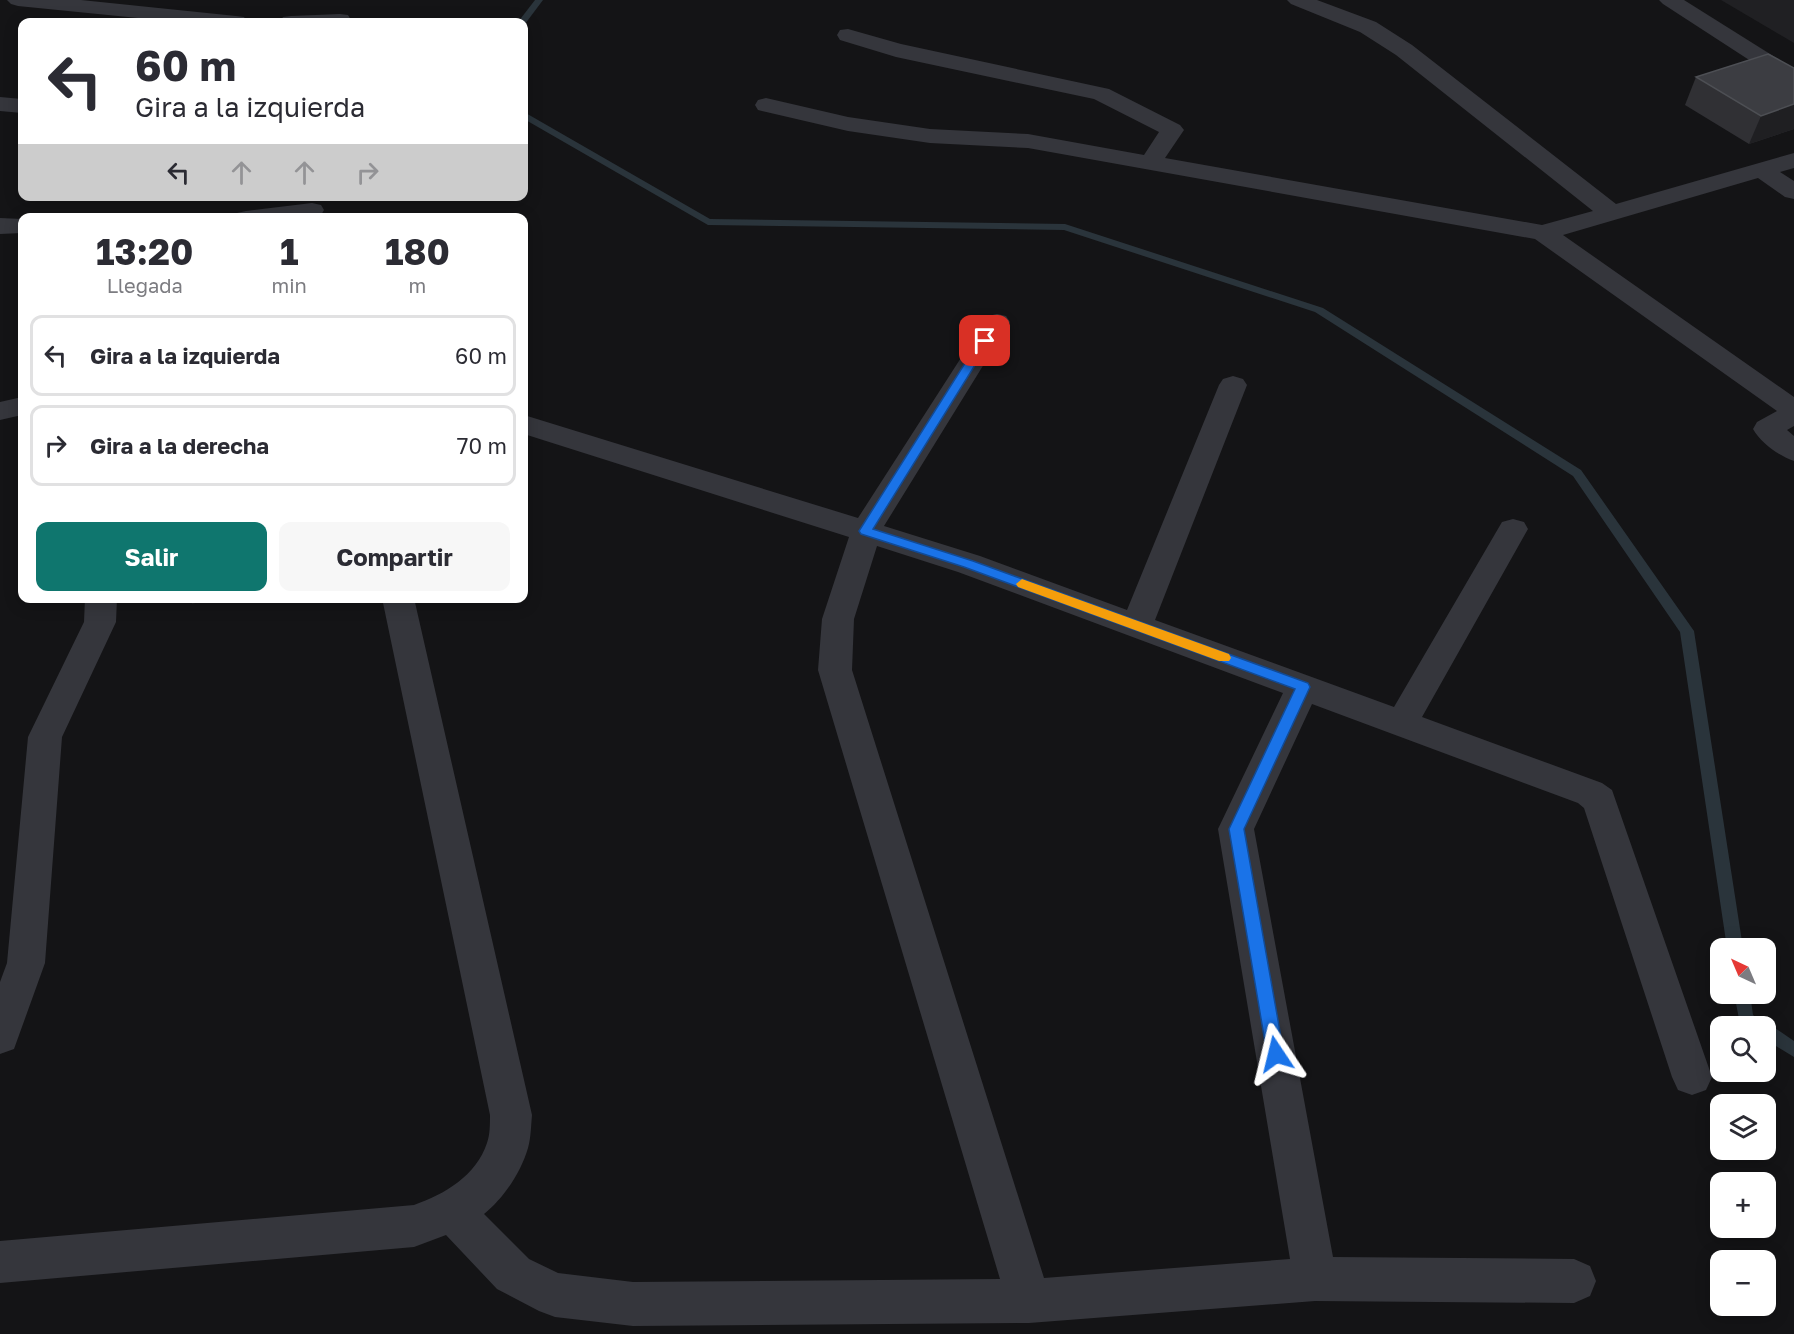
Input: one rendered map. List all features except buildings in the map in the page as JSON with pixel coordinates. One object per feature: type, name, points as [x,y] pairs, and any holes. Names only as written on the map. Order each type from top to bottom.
[{"type":"street","points":[[18,0],[196,18]]},
{"type":"street","points":[[1298,0],[1368,27],[1404,50],[1613,214]]},
{"type":"street","points":[[1670,0],[1794,79]]},
{"type":"street","points":[[316,18],[341,14]]},
{"type":"street","points":[[848,35],[896,50],[1101,94],[1172,130],[1150,163]]},
{"type":"street","points":[[0,104],[18,106]]},
{"type":"street","points":[[766,105],[860,126],[930,136],[1028,141],[1543,233],[1794,410]]},
{"type":"street","points":[[1543,233],[1794,160]]},
{"type":"street","points":[[1762,170],[1794,192]]},
{"type":"street","points":[[279,213],[312,208]]},
{"type":"street","points":[[0,226],[18,226]]},
{"type":"street","points":[[997,322],[866,531],[838,619],[835,670],[1029,1301]]},
{"type":"street","points":[[1136,626],[1233,385]]},
{"type":"street","points":[[0,411],[18,407]]},
{"type":"street","points":[[1794,414],[1767,429],[1794,451]]},
{"type":"street","points":[[528,425],[969,564],[1579,789],[1599,800],[1692,1077]]},
{"type":"street","points":[[1401,723],[1513,529]]},
{"type":"street","points":[[0,1036],[26,963],[45,737],[100,621],[101,603]]},
{"type":"street","points":[[0,1262],[414,1226],[453,1212],[485,1187],[508,1147],[511,1115],[399,603]]},
{"type":"street","points":[[1303,687],[1236,829],[1315,1279]]},
{"type":"street","points":[[453,1212],[513,1274],[555,1295],[633,1304],[1029,1301],[1315,1279],[1575,1281]]},
{"type":"shaded area","points":[[1721,0],[1794,0],[1794,43]]},
{"type":"waterway","points":[[525,18],[539,0]]},
{"type":"waterway","points":[[528,117],[708,222],[1065,227],[1319,310],[1577,473],[1687,631],[1733,938]]},
{"type":"waterway","points":[[1744,1004],[1746,1016]]},
{"type":"waterway","points":[[1776,1038],[1794,1050]]},
{"type":"slow traffic","points":[[1022,584],[1224,658]]},
{"type":"route","points":[[985,341],[866,531],[969,564],[1303,687],[1236,829],[1276,1054]]}]
